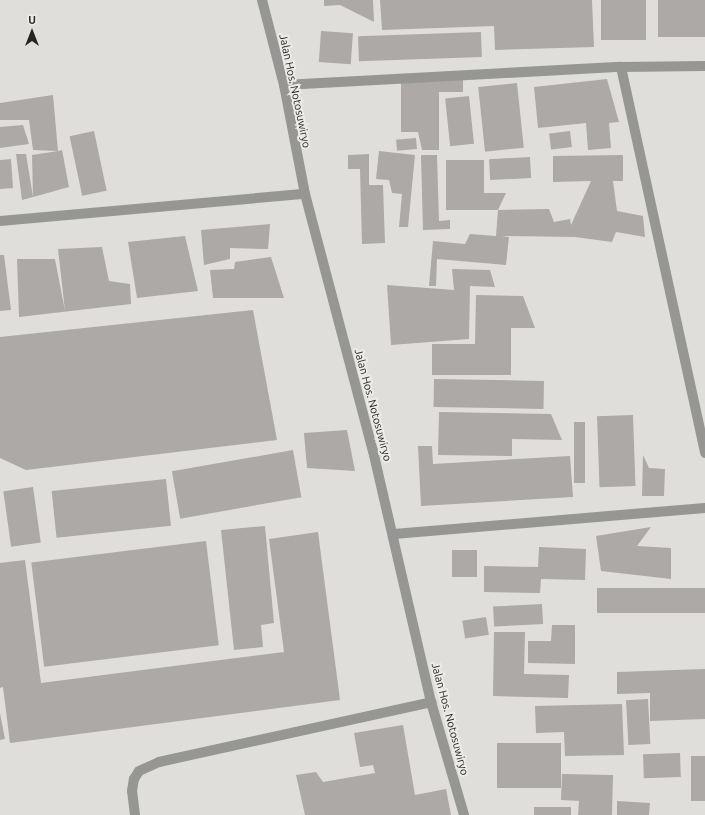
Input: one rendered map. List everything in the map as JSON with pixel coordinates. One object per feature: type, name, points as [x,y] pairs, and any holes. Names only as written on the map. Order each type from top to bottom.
[{"type":"street","name":"Jalan Hos. Notosuwiryo","points":[[262,0],[284,86],[305,194],[394,534],[431,702],[464,815]]},
{"type":"street","points":[[284,86],[622,67],[705,66]]},
{"type":"street","points":[[622,67],[705,453]]},
{"type":"street","points":[[0,222],[305,194]]},
{"type":"street","points":[[394,534],[705,508]]},
{"type":"street","points":[[135,815],[132,791],[134,779],[139,771],[159,762],[431,702]]},
{"type":"building","points":[[324,0],[373,0],[374,22],[340,5],[324,6]]},
{"type":"building","points":[[380,0],[592,0],[594,47],[495,50],[494,26],[382,30]]},
{"type":"building","points":[[601,0],[646,0],[646,40],[601,40]]},
{"type":"building","points":[[658,0],[705,0],[705,37],[658,37]]},
{"type":"building","points":[[321,31],[353,33],[351,64],[319,62]]},
{"type":"building","points":[[481,32],[482,57],[359,61],[358,36]]},
{"type":"building","points":[[401,79],[463,80],[463,92],[439,92],[439,150],[422,150],[418,132],[401,132]]},
{"type":"building","points":[[607,79],[619,122],[609,123],[611,148],[588,150],[586,123],[538,128],[534,87]]},
{"type":"building","points":[[517,83],[524,148],[485,152],[478,87]]},
{"type":"building","points":[[53,95],[58,151],[33,150],[29,120],[0,120],[0,103]]},
{"type":"building","points":[[469,96],[474,144],[450,146],[445,99]]},
{"type":"building","points":[[23,125],[29,144],[0,148],[0,127]]},
{"type":"building","points":[[94,131],[107,191],[82,196],[70,136]]},
{"type":"building","points":[[570,131],[572,147],[551,149],[549,134]]},
{"type":"building","points":[[416,138],[417,149],[397,151],[396,140]]},
{"type":"building","points":[[62,150],[69,187],[33,197],[32,155]]},
{"type":"building","points":[[379,151],[415,155],[408,227],[399,227],[402,194],[392,193],[389,180],[376,179]]},
{"type":"building","points":[[16,154],[26,154],[33,197],[22,200]]},
{"type":"building","points":[[369,154],[369,185],[383,185],[385,243],[362,244],[360,169],[348,169],[348,155]]},
{"type":"building","points":[[421,155],[437,155],[439,221],[450,220],[450,229],[423,230]]},
{"type":"building","points":[[623,155],[623,181],[613,181],[617,211],[643,216],[645,237],[616,232],[612,242],[575,237],[501,236],[509,237],[506,265],[437,259],[436,286],[429,286],[433,241],[465,244],[470,234],[496,236],[498,210],[549,209],[554,222],[570,219],[571,225],[591,181],[553,182],[553,156]]},
{"type":"building","points":[[530,157],[531,178],[490,180],[489,159]]},
{"type":"building","points":[[11,159],[13,188],[0,189],[0,160]]},
{"type":"building","points":[[446,160],[484,160],[484,193],[506,193],[498,210],[446,210]]},
{"type":"building","points":[[270,224],[268,249],[230,248],[230,259],[204,265],[201,230]]},
{"type":"building","points":[[185,236],[198,291],[137,298],[128,242]]},
{"type":"building","points":[[102,247],[109,281],[130,284],[131,304],[19,317],[17,259],[55,259],[65,311],[58,249]]},
{"type":"building","points":[[0,255],[4,255],[11,310],[0,311]]},
{"type":"building","points":[[271,257],[284,298],[213,298],[210,270],[234,269],[235,262]]},
{"type":"building","points":[[452,269],[490,270],[495,287],[470,286],[469,339],[391,345],[387,285],[454,290]]},
{"type":"building","points":[[476,295],[523,296],[535,328],[511,328],[511,375],[432,375],[432,344],[475,344]]},
{"type":"building","points":[[253,310],[277,440],[26,470],[0,458],[0,337]]},
{"type":"building","points":[[434,379],[544,381],[543,409],[434,407]]},
{"type":"building","points":[[439,412],[551,414],[562,440],[512,439],[512,456],[438,455]]},
{"type":"building","points":[[633,415],[635,486],[599,487],[597,416]]},
{"type":"building","points":[[574,422],[585,422],[585,483],[574,483]]},
{"type":"building","points":[[347,430],[355,471],[307,468],[304,433]]},
{"type":"building","points":[[418,446],[432,446],[433,464],[570,456],[573,497],[421,506]]},
{"type":"building","points":[[293,450],[301,497],[180,519],[172,471]]},
{"type":"building","points":[[643,455],[649,468],[665,469],[664,496],[642,496]]},
{"type":"building","points":[[166,479],[171,526],[57,538],[52,491]]},
{"type":"building","points":[[33,487],[41,542],[11,547],[3,491]]},
{"type":"building","points":[[265,526],[274,623],[261,625],[263,647],[234,650],[221,530]]},
{"type":"building","points":[[651,527],[637,546],[671,548],[671,579],[601,571],[596,536]]},
{"type":"building","points":[[318,532],[340,700],[10,743],[3,687],[0,688],[0,563],[25,560],[41,683],[284,652],[269,539]]},
{"type":"building","points":[[206,541],[219,645],[44,667],[31,562]]},
{"type":"building","points":[[539,547],[586,549],[585,580],[541,579],[540,593],[484,592],[484,566],[538,567]]},
{"type":"building","points":[[452,550],[477,550],[477,577],[452,577]]},
{"type":"building","points":[[597,588],[705,588],[705,613],[597,613]]},
{"type":"building","points":[[542,604],[543,624],[494,627],[493,607]]},
{"type":"building","points":[[486,617],[489,635],[465,639],[462,621]]},
{"type":"building","points":[[552,625],[575,625],[575,664],[528,663],[528,641],[551,641]]},
{"type":"building","points":[[494,632],[525,632],[524,674],[569,675],[568,698],[493,696]]},
{"type":"building","points":[[705,669],[705,719],[650,721],[650,693],[617,694],[617,672]]},
{"type":"building","points":[[648,699],[650,744],[628,745],[626,700]]},
{"type":"building","points":[[622,704],[624,755],[565,756],[564,732],[536,733],[535,706]]},
{"type":"building","points":[[0,713],[5,739],[0,740]]},
{"type":"building","points":[[403,725],[415,795],[446,789],[451,815],[305,815],[296,775],[316,772],[323,782],[375,773],[373,765],[360,767],[354,733]]},
{"type":"building","points":[[497,743],[561,743],[561,788],[497,788]]},
{"type":"building","points":[[680,753],[681,777],[644,778],[643,754]]},
{"type":"building","points":[[691,756],[705,756],[705,801],[691,801]]},
{"type":"building","points":[[562,774],[613,775],[612,815],[578,815],[579,801],[561,800]]},
{"type":"building","points":[[617,801],[650,803],[649,815],[617,815]]},
{"type":"building","points":[[534,807],[571,807],[571,815],[534,815]]}]
